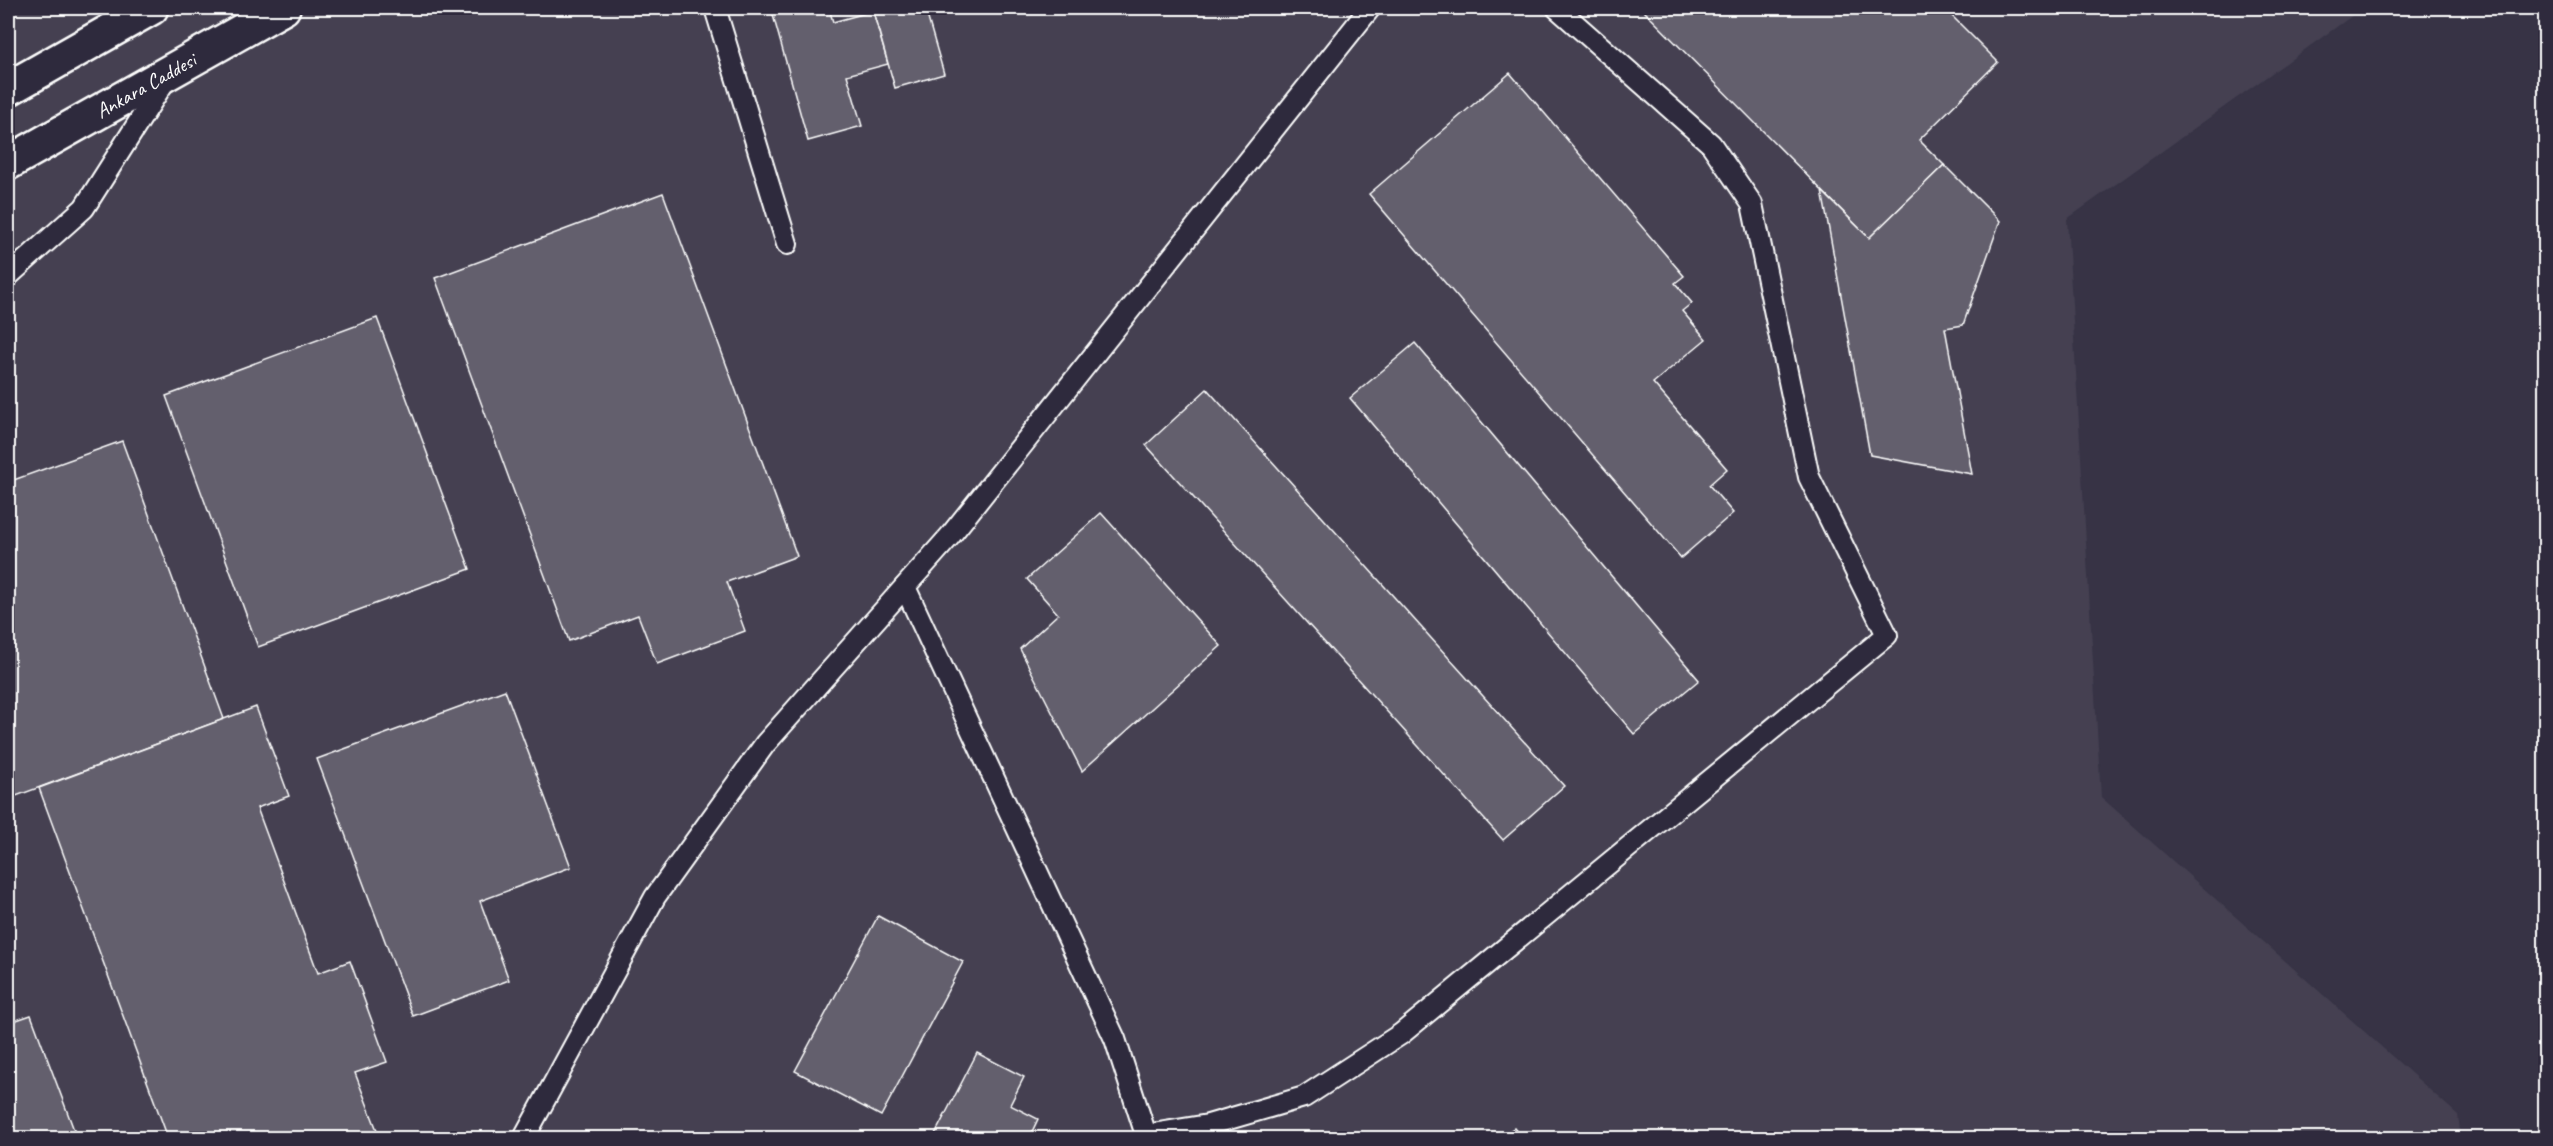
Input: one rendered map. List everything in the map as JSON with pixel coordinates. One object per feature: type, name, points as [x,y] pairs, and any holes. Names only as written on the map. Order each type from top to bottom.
[{"type":"highway","points":[[8,89],[151,8]]},
{"type":"highway","name":"Ankara Caddesi","points":[[8,163],[283,8]]},
{"type":"highway","points":[[8,177],[88,117]]},
{"type":"lane","points":[[715,8],[787,244]]},
{"type":"lane","points":[[524,1138],[655,897],[765,744],[958,526],[1370,8]]},
{"type":"lane","points":[[905,587],[1115,1039],[1145,1137],[1208,1125],[1304,1097],[1401,1034],[1887,635],[1809,477],[1752,204],[1711,144],[1557,8]]},
{"type":"lane","points":[[8,276],[84,208],[172,70]]},
{"type":"shaded area","points":[[8,8],[2363,8],[2067,219],[2101,797],[2458,1115],[2461,1138],[8,1138]]},
{"type":"building","points":[[771,8],[829,8],[833,22],[873,11],[888,64],[847,75],[862,126],[808,141]]},
{"type":"building","points":[[887,8],[925,8],[944,74],[895,88],[873,11]]},
{"type":"building","points":[[1641,8],[1944,8],[1998,62],[1919,140],[1944,165],[1869,238]]},
{"type":"building","points":[[1510,73],[1684,276],[1675,283],[1692,303],[1682,311],[1706,339],[1653,383],[1727,469],[1709,485],[1733,513],[1681,558],[1369,194]]},
{"type":"building","points":[[1944,165],[2000,221],[1963,325],[1945,328],[1972,474],[1870,455],[1822,191],[1869,238]]},
{"type":"building","points":[[663,193],[797,556],[727,582],[745,631],[657,664],[638,615],[569,641],[435,278]]},
{"type":"building","points":[[377,318],[470,569],[258,647],[166,396]]},
{"type":"building","points":[[1415,343],[1699,680],[1634,734],[1350,398]]},
{"type":"building","points":[[1207,389],[1564,786],[1503,840],[1146,445]]},
{"type":"building","points":[[122,441],[224,719],[8,799],[8,482]]},
{"type":"building","points":[[1101,513],[1221,646],[1082,771],[1020,649],[1058,614],[1027,579]]},
{"type":"building","points":[[505,690],[571,867],[480,901],[509,980],[413,1016],[317,759]]},
{"type":"building","points":[[256,707],[289,796],[257,808],[318,973],[350,961],[387,1062],[355,1073],[380,1138],[168,1138],[39,788]]},
{"type":"building","points":[[878,916],[963,962],[881,1116],[795,1071]]},
{"type":"building","points":[[31,1015],[77,1138],[8,1138],[8,1023]]},
{"type":"building","points":[[977,1053],[1024,1077],[1010,1105],[1038,1119],[1029,1138],[933,1138]]},
{"type":"building","points":[[1514,1128],[1522,1138],[1498,1138]]}]
